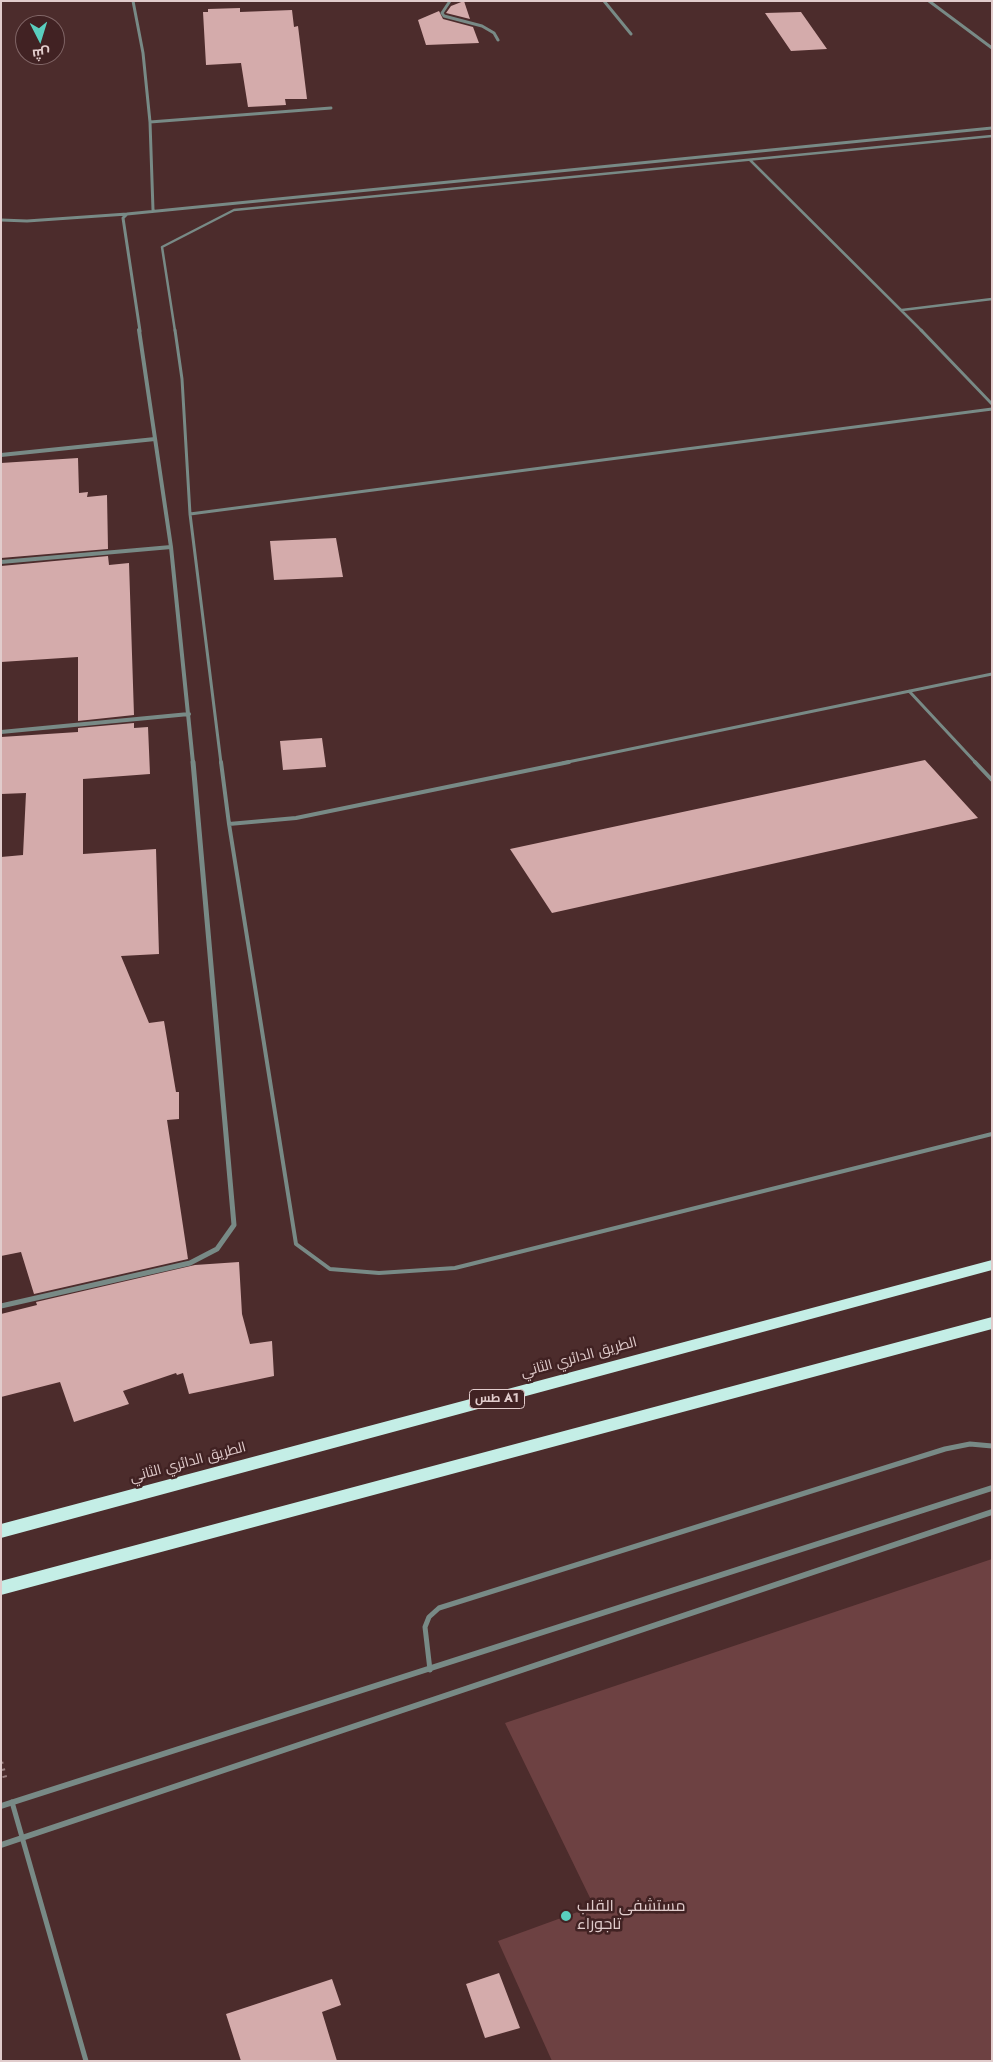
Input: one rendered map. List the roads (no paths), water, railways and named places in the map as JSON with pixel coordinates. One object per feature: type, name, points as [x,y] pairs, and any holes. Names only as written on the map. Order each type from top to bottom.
[{"type":"highway","name":"الطريق الدائري الثاني","points":[[1,1531],[992,1266]]},
{"type":"highway","points":[[1,1588],[992,1323]]},
{"type":"street","points":[[133,1],[143,53],[150,122],[153,210]]},
{"type":"street","points":[[450,1],[442,14],[444,16],[482,26],[494,33],[498,40]]},
{"type":"street","points":[[604,1],[631,34]]},
{"type":"street","points":[[929,1],[992,48]]},
{"type":"street","points":[[150,122],[331,108]]},
{"type":"street","points":[[1,220],[27,221],[127,214],[992,128]]},
{"type":"street","points":[[1,1306],[190,1263],[217,1249],[234,1225],[171,547],[123,218],[127,214]]},
{"type":"street","points":[[1,455],[155,439]]},
{"type":"street","points":[[1,562],[171,547]]},
{"type":"street","points":[[1,732],[188,714]]},
{"type":"street","points":[[1,1806],[48,1793],[992,1488]]},
{"type":"street","points":[[1,1845],[992,1512]]},
{"type":"lane","points":[[992,136],[234,210],[162,247],[182,379],[190,514],[229,824],[296,1244],[330,1269],[379,1273],[455,1268],[992,1134]]},
{"type":"lane","points":[[750,160],[902,310],[992,404]]},
{"type":"lane","points":[[902,310],[992,299]]},
{"type":"lane","points":[[190,514],[992,409]]},
{"type":"lane","points":[[229,824],[296,818],[992,674]]},
{"type":"lane","points":[[909,691],[992,780]]},
{"type":"lane","points":[[430,1670],[425,1626],[429,1617],[439,1608],[945,1448],[970,1444],[992,1446]]},
{"type":"lane","points":[[12,1802],[86,2061]]},
{"type":"place","name":"مستشفى القلب تاجوراء","points":[[566,1916]]}]
